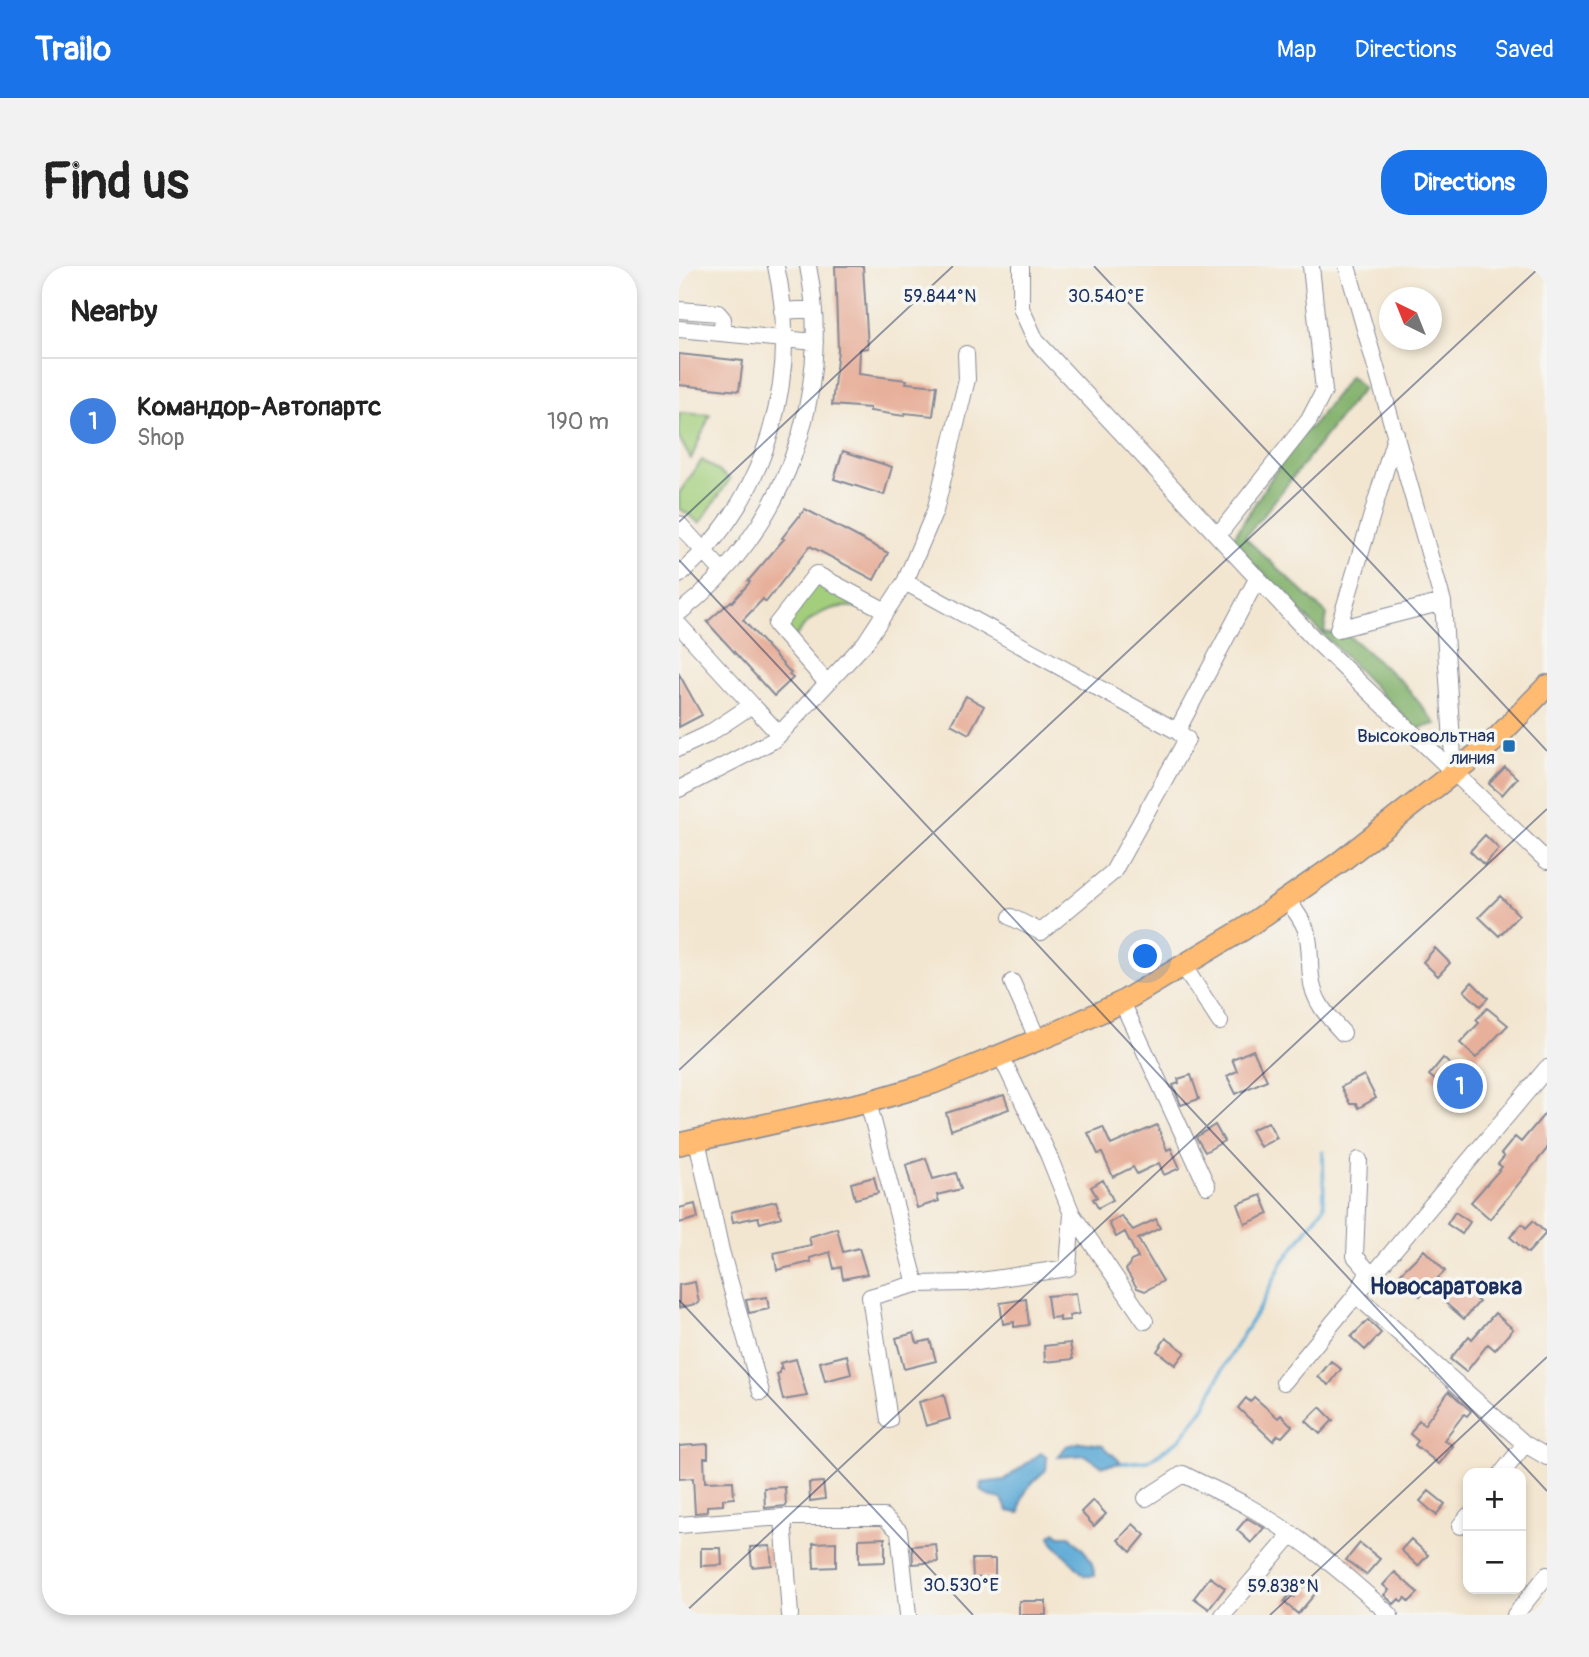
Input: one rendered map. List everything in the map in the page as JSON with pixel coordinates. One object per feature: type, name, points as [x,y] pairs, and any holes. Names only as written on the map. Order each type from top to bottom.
[{"type":"main road","points":[[688,1142],[868,1102],[933,1083],[1122,1002],[1184,967],[1288,900],[1340,862],[1507,729],[1547,686]]},
{"type":"street","points":[[679,575],[705,552],[733,514],[767,447],[778,405],[784,358],[776,266]]},
{"type":"street","points":[[679,613],[723,572],[757,529],[793,460],[812,385],[814,309],[808,266]]},
{"type":"street","points":[[1021,266],[1021,308],[1036,341],[1313,638],[1547,861]]},
{"type":"street","points":[[1217,535],[1309,420],[1324,391],[1311,266]]},
{"type":"street","points":[[1347,266],[1443,602],[1454,773]]},
{"type":"street","points":[[782,312],[814,309]]},
{"type":"street","points":[[679,310],[718,313],[723,319],[721,333]]},
{"type":"street","points":[[679,329],[815,342]]},
{"type":"street","points":[[679,789],[774,740],[865,643],[905,582],[935,511],[967,379],[966,355]]},
{"type":"street","points":[[1395,434],[1338,629],[1443,602]]},
{"type":"street","points":[[679,524],[723,572]]},
{"type":"street","points":[[827,683],[776,625],[816,574],[886,611]]},
{"type":"street","points":[[1177,731],[1258,577]]},
{"type":"street","points":[[905,582],[1177,731],[1187,739],[1113,872],[1041,932],[1011,917]]},
{"type":"street","points":[[679,625],[779,734]]},
{"type":"street","points":[[679,748],[707,735],[752,705]]},
{"type":"street","points":[[1288,900],[1306,930],[1315,995],[1322,1010],[1343,1033]]},
{"type":"street","points":[[1184,967],[1220,1021]]},
{"type":"street","points":[[1012,982],[1038,1040]]},
{"type":"street","points":[[1122,1002],[1207,1186]]},
{"type":"street","points":[[1001,1056],[1048,1154],[1072,1214],[1145,1321]]},
{"type":"street","points":[[1284,1382],[1547,1068]]},
{"type":"street","points":[[868,1102],[916,1284]]},
{"type":"street","points":[[688,1142],[761,1392]]},
{"type":"street","points":[[1356,1295],[1369,1272],[1355,1256],[1359,1160]]},
{"type":"street","points":[[889,1420],[870,1297],[916,1284],[967,1283],[1068,1268],[1072,1214]]},
{"type":"street","points":[[1356,1295],[1525,1444],[1547,1457]]},
{"type":"street","points":[[1506,1468],[1525,1444]]},
{"type":"street","points":[[1146,1498],[1182,1474],[1241,1503],[1292,1534],[1390,1615]]},
{"type":"street","points":[[679,1525],[783,1517],[884,1517],[899,1531],[908,1615]]},
{"type":"street","points":[[783,1517],[790,1615]]},
{"type":"street","points":[[1223,1615],[1292,1534]]},
{"type":"street","points":[[1515,1615],[1547,1575]]},
{"type":"green space","points":[[1350,376],[1363,388],[1245,538],[1327,614],[1324,632],[1349,636],[1404,684],[1436,724],[1416,729],[1231,541],[1297,438],[1314,424]]},
{"type":"green space","points":[[679,413],[710,415],[691,459],[679,438]]},
{"type":"green space","points":[[702,460],[730,479],[700,523],[679,508],[679,493]]},
{"type":"green space","points":[[814,581],[866,603],[862,608],[841,607],[823,612],[807,623],[794,639],[783,619]]},
{"type":"water","points":[[1081,1442],[1102,1445],[1122,1463],[1102,1466],[1085,1455],[1058,1457],[1066,1446]]},
{"type":"water","points":[[1041,1453],[1047,1458],[1046,1470],[1027,1489],[1020,1513],[1008,1511],[1002,1499],[989,1496],[981,1490],[982,1483],[1004,1480]]},
{"type":"water","points":[[1055,1532],[1060,1536],[1070,1536],[1083,1549],[1090,1558],[1094,1576],[1085,1576],[1053,1543],[1050,1536]]},
{"type":"building","points":[[835,266],[863,266],[868,348],[860,349],[859,374],[937,386],[933,416],[905,413],[904,416],[870,411],[870,408],[832,405],[838,350]]},
{"type":"building","points":[[679,354],[743,361],[739,391],[679,385]]},
{"type":"building","points":[[843,451],[892,467],[884,495],[834,479]]},
{"type":"building","points":[[805,509],[888,553],[874,580],[810,546],[766,602],[763,599],[743,620],[791,673],[789,675],[793,678],[774,696],[707,622],[732,602],[750,582],[748,581],[784,539],[782,538]]},
{"type":"building","points":[[679,674],[702,715],[679,727]]},
{"type":"building","points":[[966,696],[984,706],[969,734],[951,724]]},
{"type":"building","points":[[1505,767],[1517,778],[1502,795],[1489,784]]},
{"type":"building","points":[[1485,835],[1499,849],[1484,865],[1470,851]]},
{"type":"building","points":[[1500,896],[1519,915],[1499,936],[1479,917]]},
{"type":"building","points":[[1435,948],[1450,963],[1438,976],[1423,962]]},
{"type":"building","points":[[1472,982],[1488,998],[1480,1006],[1464,991]]},
{"type":"building","points":[[1487,1008],[1508,1025],[1476,1058],[1460,1043],[1479,1023],[1476,1020]]},
{"type":"building","points":[[1253,1050],[1267,1080],[1236,1094],[1227,1076],[1237,1071],[1232,1059]]},
{"type":"building","points":[[1443,1058],[1462,1075],[1448,1091],[1429,1075]]},
{"type":"building","points":[[1191,1075],[1199,1099],[1181,1105],[1173,1085],[1179,1083],[1178,1079]]},
{"type":"building","points":[[1364,1075],[1376,1098],[1358,1108],[1356,1104],[1350,1104],[1341,1087]]},
{"type":"building","points":[[1004,1095],[1009,1109],[951,1130],[946,1113]]},
{"type":"building","points":[[1547,1111],[1547,1149],[1490,1219],[1471,1202],[1502,1167],[1498,1164],[1504,1157],[1501,1154],[1515,1137],[1521,1142]]},
{"type":"building","points":[[1268,1122],[1277,1138],[1260,1147],[1251,1130]]},
{"type":"building","points":[[1157,1125],[1167,1150],[1171,1148],[1180,1168],[1164,1175],[1159,1163],[1137,1174],[1133,1167],[1113,1177],[1102,1153],[1098,1154],[1088,1133],[1103,1127],[1111,1145]]},
{"type":"building","points":[[1215,1125],[1224,1141],[1205,1152],[1196,1137]]},
{"type":"building","points":[[926,1158],[933,1179],[956,1173],[961,1189],[937,1195],[939,1201],[917,1208],[906,1165]]},
{"type":"building","points":[[874,1177],[878,1193],[855,1199],[851,1183]]},
{"type":"building","points":[[1103,1180],[1113,1200],[1098,1208],[1093,1199],[1097,1197],[1091,1187]]},
{"type":"building","points":[[1261,1195],[1269,1214],[1245,1224],[1238,1204]]},
{"type":"building","points":[[776,1201],[781,1217],[760,1223],[758,1217],[733,1222],[731,1212]]},
{"type":"building","points":[[695,1204],[698,1218],[679,1223],[679,1208]]},
{"type":"building","points":[[1455,1212],[1470,1222],[1462,1234],[1447,1224]]},
{"type":"building","points":[[1121,1216],[1133,1230],[1156,1219],[1160,1228],[1138,1239],[1163,1281],[1145,1291],[1137,1288],[1126,1270],[1131,1261],[1138,1258],[1125,1232],[1116,1237],[1109,1223]]},
{"type":"building","points":[[1533,1221],[1546,1233],[1528,1253],[1510,1237],[1522,1224],[1526,1228]]},
{"type":"building","points":[[837,1228],[843,1252],[859,1248],[867,1274],[843,1279],[841,1267],[834,1269],[830,1252],[810,1258],[811,1262],[777,1270],[774,1253],[811,1245],[809,1237]]},
{"type":"building","points":[[1424,1250],[1445,1271],[1420,1296],[1399,1275]]},
{"type":"building","points":[[695,1282],[699,1303],[679,1308],[679,1285]]},
{"type":"building","points":[[1456,1283],[1479,1302],[1464,1319],[1442,1300]]},
{"type":"building","points":[[1076,1293],[1079,1314],[1069,1316],[1070,1320],[1050,1318],[1047,1296]]},
{"type":"building","points":[[767,1297],[769,1309],[749,1313],[746,1300]]},
{"type":"building","points":[[1026,1299],[1029,1325],[1014,1327],[1014,1322],[1003,1324],[1000,1303]]},
{"type":"building","points":[[1495,1313],[1513,1329],[1495,1350],[1488,1344],[1466,1372],[1450,1359],[1469,1336],[1472,1339]]},
{"type":"building","points":[[1368,1320],[1381,1333],[1365,1350],[1351,1337]]},
{"type":"building","points":[[914,1333],[917,1343],[930,1340],[936,1361],[904,1369],[896,1338]]},
{"type":"building","points":[[1166,1338],[1185,1352],[1175,1365],[1157,1351]]},
{"type":"building","points":[[1070,1343],[1073,1359],[1045,1362],[1044,1346]]},
{"type":"building","points":[[847,1355],[851,1374],[825,1381],[820,1362]]},
{"type":"building","points":[[796,1359],[807,1396],[783,1400],[777,1374],[782,1369],[780,1363]]},
{"type":"building","points":[[1331,1361],[1341,1369],[1329,1385],[1318,1377]]},
{"type":"building","points":[[1449,1391],[1471,1411],[1467,1416],[1464,1414],[1444,1440],[1453,1446],[1439,1464],[1415,1445],[1418,1441],[1410,1434],[1419,1420],[1424,1425]]},
{"type":"building","points":[[944,1395],[950,1419],[926,1426],[919,1402]]},
{"type":"building","points":[[1254,1397],[1278,1418],[1281,1415],[1292,1426],[1282,1437],[1278,1435],[1273,1441],[1238,1408],[1246,1398],[1250,1402]]},
{"type":"building","points":[[1320,1407],[1333,1420],[1320,1434],[1306,1421]]},
{"type":"building","points":[[708,1444],[708,1458],[704,1458],[705,1482],[733,1481],[734,1498],[723,1499],[723,1505],[707,1506],[707,1512],[695,1513],[693,1478],[679,1479],[679,1446]]},
{"type":"building","points":[[823,1482],[825,1499],[810,1501],[809,1483]]},
{"type":"building","points":[[785,1487],[786,1506],[765,1508],[764,1488]]},
{"type":"building","points":[[1429,1491],[1445,1504],[1436,1515],[1420,1501]]},
{"type":"building","points":[[1093,1500],[1106,1514],[1094,1526],[1081,1512]]},
{"type":"building","points":[[1247,1518],[1264,1528],[1251,1543],[1237,1530]]},
{"type":"building","points":[[1133,1524],[1145,1535],[1131,1552],[1118,1540]]},
{"type":"building","points":[[885,1538],[885,1562],[859,1563],[859,1539]]},
{"type":"building","points":[[1411,1539],[1428,1555],[1418,1566],[1401,1550]]},
{"type":"building","points":[[836,1542],[836,1567],[814,1568],[813,1543]]},
{"type":"building","points":[[1360,1543],[1380,1559],[1366,1575],[1346,1560]]},
{"type":"building","points":[[936,1544],[938,1562],[913,1564],[912,1546]]},
{"type":"building","points":[[770,1546],[772,1565],[752,1567],[750,1547]]},
{"type":"building","points":[[701,1548],[721,1548],[722,1565],[701,1566]]},
{"type":"building","points":[[972,1559],[995,1559],[995,1577],[973,1578]]},
{"type":"building","points":[[1395,1572],[1418,1593],[1409,1602],[1405,1598],[1394,1604],[1384,1595],[1389,1590],[1383,1585]]},
{"type":"building","points":[[1210,1577],[1225,1588],[1209,1609],[1194,1598]]},
{"type":"building","points":[[1304,1585],[1315,1594],[1298,1614],[1284,1602],[1290,1594],[1294,1597]]},
{"type":"building","points":[[1019,1601],[1046,1601],[1046,1615],[1019,1615]]},
{"type":"waterway","points":[[1122,1463],[1148,1461],[1180,1439],[1204,1408],[1226,1362],[1263,1302],[1282,1263],[1324,1207],[1323,1152]]},
{"type":"place","name":"Высоковольтная линия","points":[[1509,746]]},
{"type":"place","name":"Командор-Автопартс","points":[[1460,1086]]},
{"type":"district","name":"Новосаратовка","points":[[1446,1286]]}]
